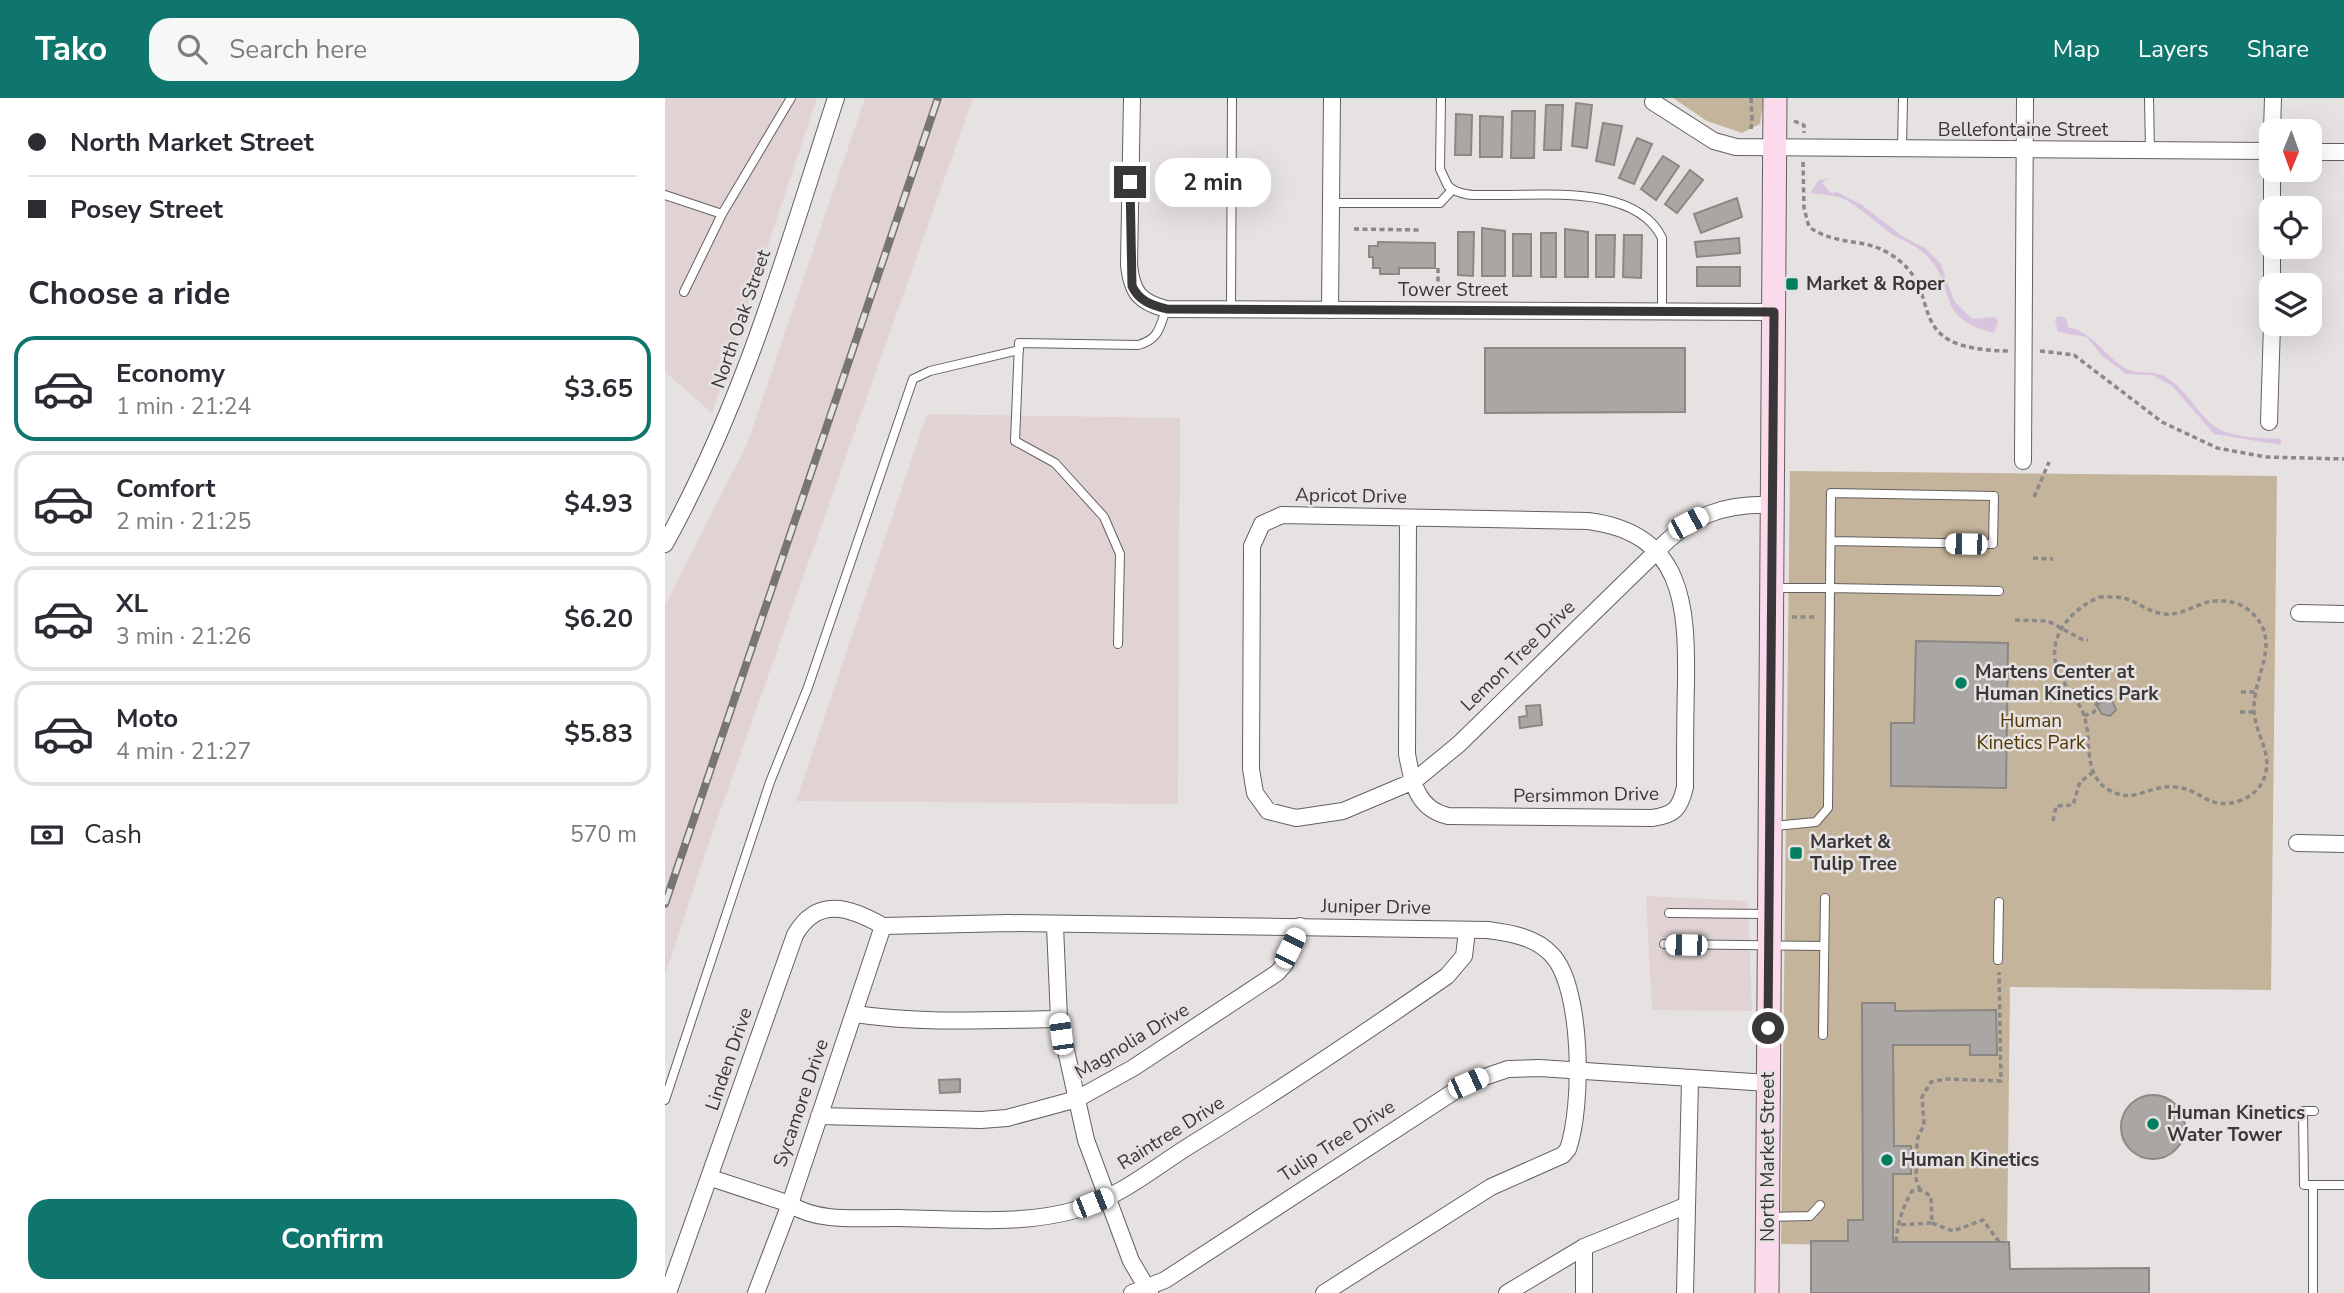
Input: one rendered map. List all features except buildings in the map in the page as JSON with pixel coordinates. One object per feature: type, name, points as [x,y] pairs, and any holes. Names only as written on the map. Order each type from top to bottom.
[{"type":"main road","name":"North Market Street","points":[[1767,1293],[1775,98]]},
{"type":"street","name":"North Oak Street","points":[[665,544],[704,471],[748,369],[836,98]]},
{"type":"street","name":"Tower Street","points":[[1132,98],[1129,265],[1136,295],[1149,305],[1167,309],[1231,310],[1774,312]]},
{"type":"street","points":[[1330,310],[1332,98]]},
{"type":"street","points":[[2023,461],[2025,98]]},
{"type":"street","points":[[2272,119],[2273,98]]},
{"type":"street","name":"Bellefontaine Street","points":[[1649,99],[1714,141],[1736,147],[2259,152]]},
{"type":"street","points":[[2322,152],[2344,152]]},
{"type":"street","points":[[2269,422],[2272,336]]},
{"type":"street","name":"Lemon Tree Drive","points":[[1280,817],[1307,817],[1343,811],[1399,790],[1414,781],[1459,744],[1688,523],[1725,507],[1773,505]]},
{"type":"street","name":"Apricot Drive","points":[[1280,817],[1260,804],[1251,769],[1252,547],[1262,524],[1282,515],[1597,522],[1621,528],[1656,552]]},
{"type":"street","points":[[1408,518],[1407,754],[1414,781]]},
{"type":"street","name":"Persimmon Drive","points":[[1414,781],[1427,808],[1448,816],[1652,818],[1676,811],[1685,787],[1687,631],[1679,587],[1656,552]]},
{"type":"street","points":[[2299,614],[2344,614]]},
{"type":"street","points":[[2297,843],[2344,844]]},
{"type":"street","name":"Linden Drive","points":[[669,1293],[786,960],[802,922],[814,913],[837,908],[866,916],[883,926]]},
{"type":"street","name":"Juniper Drive","points":[[883,926],[1009,923],[1055,926],[1300,926],[1467,931],[1509,933],[1529,939],[1552,955],[1566,981],[1579,1071],[1572,1140],[1563,1154],[1492,1187],[1324,1293]]},
{"type":"street","name":"Sycamore Drive","points":[[756,1293],[790,1204],[833,1067],[855,1014],[883,926]]},
{"type":"street","points":[[1055,926],[1059,1019],[1086,1140],[1143,1292]]},
{"type":"street","name":"Magnolia Drive","points":[[819,1116],[981,1120],[1007,1118],[1077,1099],[1133,1068],[1259,988],[1285,964],[1300,926]]},
{"type":"street","name":"Raintree Drive","points":[[711,1178],[790,1204],[808,1213],[839,1217],[1002,1219],[1049,1216],[1107,1198],[1330,1056],[1447,976],[1464,956],[1467,931]]},
{"type":"street","points":[[855,1014],[945,1020],[1059,1019]]},
{"type":"street","name":"Tulip Tree Drive","points":[[1143,1292],[1468,1083],[1508,1069],[1579,1071]]},
{"type":"street","points":[[1579,1071],[1768,1083]]},
{"type":"street","points":[[1685,1293],[1690,1080]]},
{"type":"street","points":[[1507,1293],[1584,1247],[1685,1206]]},
{"type":"street","points":[[1584,1247],[1584,1293]]},
{"type":"lane","points":[[684,292],[722,214],[791,98]]},
{"type":"lane","points":[[1231,310],[1232,98]]},
{"type":"lane","points":[[1441,98],[1440,169],[1443,178],[1453,190],[1469,195],[1593,197],[1634,211],[1657,227],[1663,238],[1662,312]]},
{"type":"lane","points":[[1902,150],[1903,98]]},
{"type":"lane","points":[[2148,98],[2150,151]]},
{"type":"lane","points":[[1331,203],[1440,203],[1453,190]]},
{"type":"lane","points":[[665,195],[722,214]]},
{"type":"lane","points":[[1118,644],[1120,554],[1104,517],[1055,463],[1015,441],[1019,343],[1138,345],[1151,342],[1160,332],[1167,309]]},
{"type":"lane","points":[[665,1100],[770,782],[808,687],[913,379],[930,370],[1019,350]]},
{"type":"lane","points":[[1771,826],[1806,825],[1816,822],[1828,808],[1831,493],[1994,496],[1993,544],[1831,541]]},
{"type":"lane","points":[[1772,587],[1999,591]]},
{"type":"lane","points":[[1823,1035],[1825,898]]},
{"type":"lane","points":[[1998,960],[1999,902]]},
{"type":"lane","points":[[1669,913],[1769,914]]},
{"type":"lane","points":[[1664,944],[1824,946]]},
{"type":"lane","points":[[2314,1111],[2304,1111],[2304,1185],[2344,1185]]},
{"type":"lane","points":[[2313,1185],[2313,1293]]},
{"type":"lane","points":[[1767,1217],[1810,1216],[1820,1205]]},
{"type":"path","points":[[1751,98],[1751,129]]},
{"type":"path","points":[[1752,119],[1762,119]]},
{"type":"path","points":[[1793,121],[1804,125],[1804,139]]},
{"type":"path","points":[[1803,165],[1804,208],[1809,227],[1836,241],[1869,245],[1901,261],[1919,289],[1931,324],[1944,337],[1976,350],[2013,351]]},
{"type":"path","points":[[1354,229],[1421,230]]},
{"type":"path","points":[[1438,290],[1439,265]]},
{"type":"path","points":[[2037,351],[2074,355],[2162,422],[2217,448],[2266,457],[2344,458]]},
{"type":"path","points":[[2034,497],[2049,461]]},
{"type":"path","points":[[2033,558],[2053,559]]},
{"type":"path","points":[[2099,597],[2127,598],[2164,614],[2184,611],[2214,601],[2229,601],[2247,609],[2261,622],[2267,638],[2268,653],[2256,692],[2254,712],[2269,764],[2257,791],[2246,799],[2226,805],[2206,801],[2173,786],[2127,797],[2109,790],[2093,772],[2084,716],[2059,674],[2055,660],[2055,642],[2061,627],[2082,605],[2099,597]]},
{"type":"path","points":[[1792,617],[1830,617]]},
{"type":"path","points":[[2015,620],[2033,618],[2088,640]]},
{"type":"path","points":[[2084,716],[2094,712],[2097,704],[2105,697],[2107,686]]},
{"type":"path","points":[[2241,692],[2256,692]]},
{"type":"path","points":[[2241,712],[2254,712]]},
{"type":"path","points":[[2053,821],[2056,806],[2073,805],[2080,782],[2093,772]]},
{"type":"path","points":[[1920,1190],[1916,1179],[1917,1140],[1924,1124],[1922,1097],[1931,1082],[1947,1079],[2001,1081],[1998,960]]},
{"type":"path","points":[[1895,1242],[1899,1213],[1912,1191],[1920,1190],[1931,1196],[1932,1223]]},
{"type":"path","points":[[1897,1225],[1932,1223],[1953,1231],[1983,1220],[1999,1242]]},
{"type":"shaded area","points":[[665,98],[817,98],[712,413],[665,372]]},
{"type":"shaded area","points":[[865,98],[973,98],[706,851],[665,976],[665,605],[747,444]]},
{"type":"shaded area","points":[[1829,178],[1822,183],[1831,193],[1837,192],[1862,205],[1902,236],[1925,248],[1941,264],[1954,301],[1972,319],[1995,317],[1998,322],[1994,333],[1974,326],[1954,310],[1942,278],[1922,251],[1893,235],[1846,200],[1810,193],[1819,180]]},
{"type":"shaded area","points":[[2058,316],[2066,318],[2068,327],[2091,339],[2123,367],[2159,374],[2172,381],[2213,425],[2228,433],[2281,439],[2281,445],[2214,434],[2172,386],[2152,375],[2126,374],[2101,355],[2087,337],[2058,332],[2055,320]]},
{"type":"shaded area","points":[[927,414],[1180,418],[1178,804],[796,801]]},
{"type":"shaded area","points":[[1646,896],[1748,901],[1752,1011],[1652,1010]]},
{"type":"green space","points":[[1673,98],[1764,98],[1760,124],[1742,133],[1707,121]]},
{"type":"green space","name":"Human Kinetics Park","points":[[1790,471],[2277,476],[2271,990],[2010,987],[2007,1247],[1781,1244]]},
{"type":"railway","points":[[665,904],[938,98]]},
{"type":"place","name":"Market & Roper","points":[[1792,284]]},
{"type":"place","name":"Martens Center at Human Kinetics Park","points":[[1961,683]]},
{"type":"place","name":"Market & Tulip Tree","points":[[1796,853]]},
{"type":"place","name":"Human Kinetics Water Tower","points":[[2153,1124]]},
{"type":"place","name":"Human Kinetics","points":[[1887,1160]]},
{"type":"route","points":[[1130,182],[1129,265],[1132,286],[1136,295],[1149,305],[1167,309],[1774,312],[1768,1028]]}]
